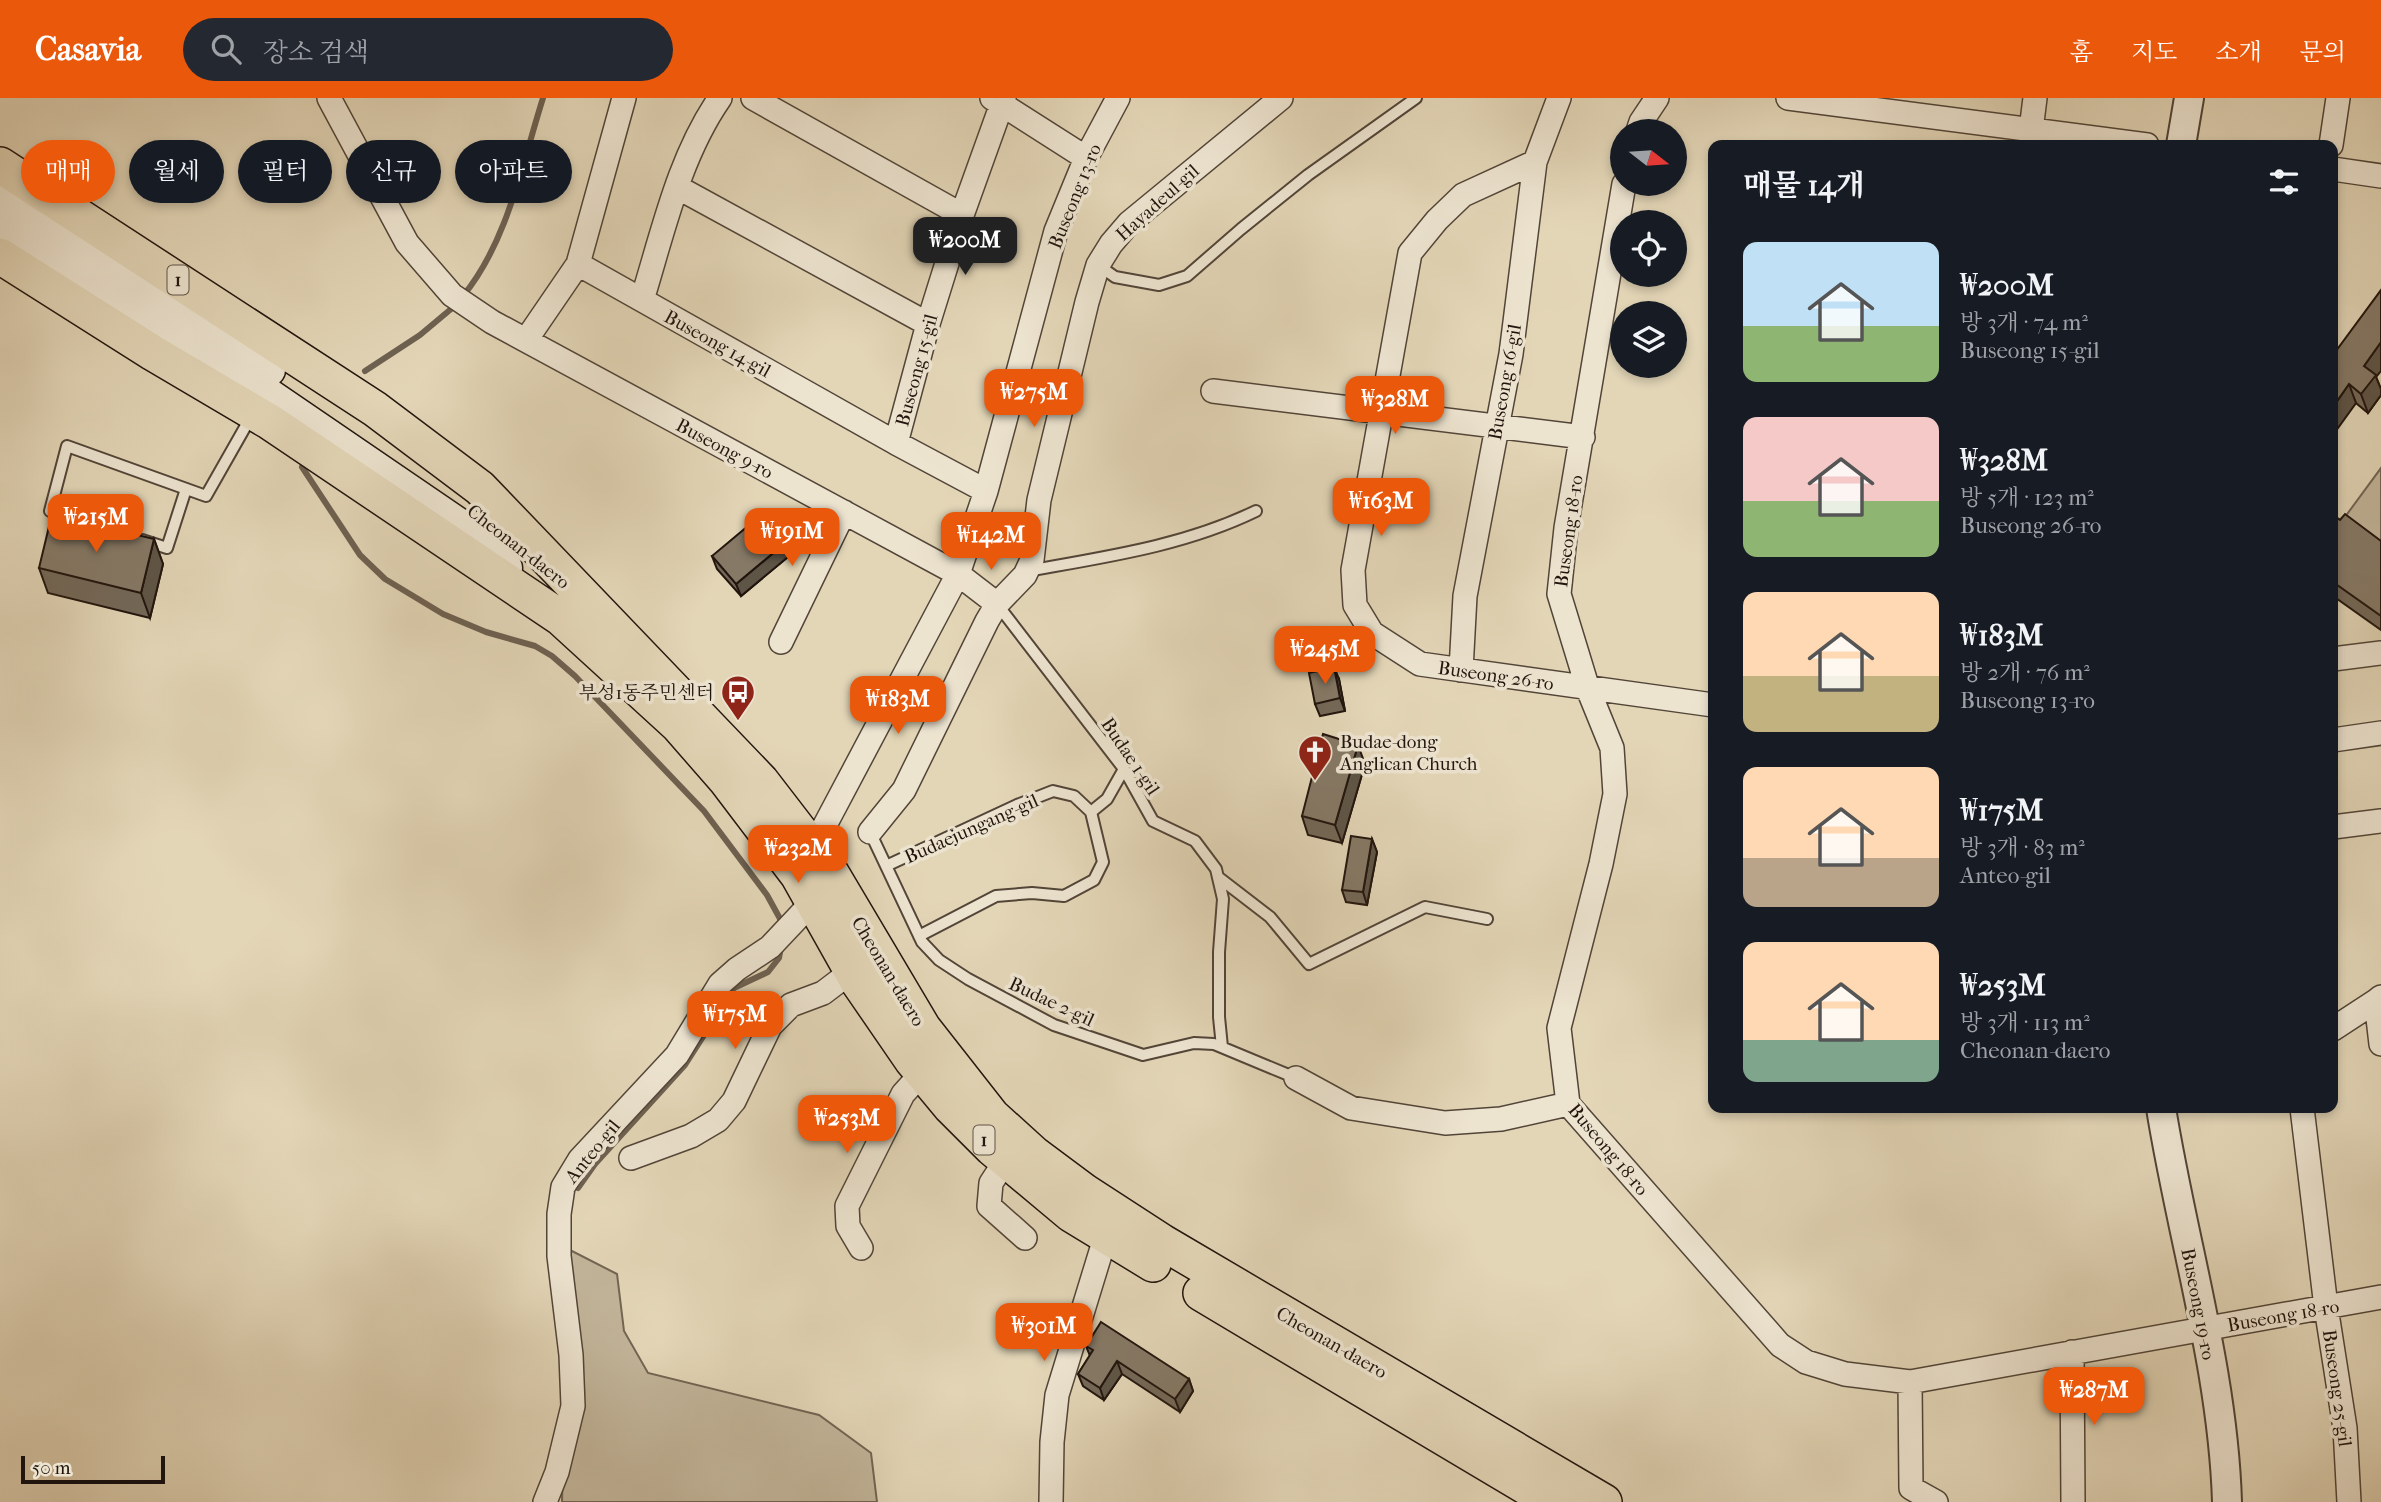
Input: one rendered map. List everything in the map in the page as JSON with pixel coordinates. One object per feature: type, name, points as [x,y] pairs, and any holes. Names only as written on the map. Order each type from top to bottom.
[{"type":"main road","name":"1","points":[[0,165],[365,402],[426,446],[480,488],[515,522],[567,581]]},
{"type":"main road","name":"Cheonan-daero","points":[[0,190],[484,516],[567,581],[746,764],[811,885],[852,971],[922,1073],[951,1107],[1006,1160],[1071,1214],[1552,1502]]},
{"type":"main road","name":"Cheonan-daero","points":[[0,220],[253,384],[461,526],[678,724],[811,885],[992,1116],[1034,1154],[1085,1192],[1162,1242],[1604,1502]]},
{"type":"main road","name":"1","points":[[0,256],[153,353],[253,412],[561,618]]},
{"type":"street","name":"Buseong 9-ro","points":[[328,98],[407,243],[452,295],[492,322],[958,574],[997,604]]},
{"type":"street","points":[[526,340],[578,264],[624,98]]},
{"type":"street","name":"Buseong 14-gil","points":[[720,98],[704,122],[677,187],[642,300],[986,491]]},
{"type":"street","points":[[753,98],[962,215]]},
{"type":"street","name":"Buseong 13-ro","points":[[811,885],[958,574],[986,491],[1056,231],[1086,158],[1118,98]]},
{"type":"street","name":"Hayadeul-gil","points":[[870,832],[904,790],[997,604],[1027,571],[1032,560],[1039,500],[1098,265],[1129,223],[1281,98]]},
{"type":"street","name":"Buseong 16-gil","points":[[1461,670],[1465,596],[1511,354],[1535,162],[1559,98]]},
{"type":"street","points":[[1643,119],[1657,98]]},
{"type":"street","points":[[1788,98],[1856,102],[2108,140]]},
{"type":"street","points":[[2031,130],[2035,98]]},
{"type":"street","points":[[2182,140],[2189,98]]},
{"type":"street","points":[[2332,140],[2338,98]]},
{"type":"street","points":[[999,100],[1086,158]]},
{"type":"street","name":"Buseong 15-gil","points":[[897,443],[928,324],[999,100]]},
{"type":"street","name":"Buseong 26-ro","points":[[1535,162],[1463,195],[1437,220],[1410,253],[1353,570],[1355,605],[1372,633],[1420,664],[1708,704]]},
{"type":"street","points":[[2338,170],[2381,176]]},
{"type":"street","points":[[677,187],[928,324]]},
{"type":"street","name":"Buseong 18-ro","points":[[1622,196],[1566,528],[1559,594],[1588,689],[1612,748],[1615,794],[1601,864],[1559,1028],[1568,1104],[1780,1345],[1806,1362],[1845,1374],[1910,1382],[2381,1297]]},
{"type":"street","points":[[578,264],[642,300]]},
{"type":"street","points":[[1213,391],[1583,437]]},
{"type":"street","points":[[780,642],[844,512]]},
{"type":"street","points":[[2338,658],[2381,653]]},
{"type":"street","points":[[2338,739],[2381,733]]},
{"type":"street","points":[[2338,826],[2381,821]]},
{"type":"street","name":"Anteo-gil","points":[[545,1502],[557,1472],[573,1406],[571,1355],[559,1256],[559,1214],[563,1188],[580,1159],[677,1055],[720,984],[770,947],[811,885]]},
{"type":"street","points":[[631,1158],[691,1136],[718,1120],[734,1101],[770,1026],[791,1005],[823,993],[852,971]]},
{"type":"street","points":[[2338,1026],[2378,999],[2381,1044]]},
{"type":"street","points":[[861,1248],[848,1226],[847,1206],[903,1094],[922,1073]]},
{"type":"street","points":[[1296,1078],[1351,1108],[1445,1123],[1501,1119],[1568,1104]]},
{"type":"street","name":"Buseong 19-ro","points":[[2162,1113],[2173,1180],[2205,1328],[2226,1464],[2227,1502]]},
{"type":"street","name":"Buseong 25-gil","points":[[2303,1113],[2326,1307],[2346,1428],[2349,1502]]},
{"type":"street","points":[[1006,1160],[991,1183],[989,1206],[1025,1238]]},
{"type":"street","points":[[1051,1502],[1052,1442],[1057,1395],[1106,1235]]},
{"type":"street","points":[[2072,1352],[2073,1502]]},
{"type":"street","points":[[1910,1382],[1911,1488],[1936,1502]]},
{"type":"lane","points":[[1098,265],[1115,277],[1159,285],[1187,276],[1308,176],[1416,98]]},
{"type":"lane","points":[[102,528],[50,512],[67,446],[206,496],[253,412]]},
{"type":"lane","points":[[128,536],[167,548],[186,489]]},
{"type":"lane","points":[[1027,571],[1147,550],[1224,526],[1256,511]]},
{"type":"lane","name":"Budae 1-gil","points":[[997,604],[1124,769],[1153,821],[1195,841],[1216,869],[1223,899],[1219,952],[1222,1047]]},
{"type":"lane","points":[[919,936],[996,896],[1032,893],[1064,896],[1094,880],[1102,862],[1091,812],[1107,799],[1124,769]]},
{"type":"lane","name":"Budaejungang-gil","points":[[886,866],[1053,791],[1074,796],[1091,812]]},
{"type":"lane","name":"Budae 2-gil","points":[[870,832],[919,936],[939,960],[968,979],[1054,1025],[1143,1055],[1194,1043],[1214,1044],[1296,1078]]},
{"type":"lane","points":[[1218,877],[1270,917],[1309,964],[1425,907],[1487,919]]},
{"type":"shaded area","points":[[2381,468],[2381,547],[2342,521]]},
{"type":"shaded area","points":[[568,1249],[617,1274],[624,1331],[648,1373],[819,1415],[871,1453],[877,1502],[562,1502]]},
{"type":"building","points":[[2381,290],[2381,342],[2364,366],[2376,375],[2361,394],[2349,384],[2338,400],[2338,348]]},
{"type":"building","points":[[52,514],[154,539],[141,593],[39,568]]},
{"type":"building","points":[[2345,514],[2381,541],[2381,616],[2338,586],[2338,519],[2340,520]]},
{"type":"building","points":[[760,516],[784,544],[736,584],[712,556]]},
{"type":"building","points":[[1334,667],[1340,698],[1315,704],[1309,673]]},
{"type":"building","points":[[1323,734],[1358,745],[1335,825],[1302,816]]},
{"type":"building","points":[[1351,836],[1372,839],[1363,892],[1342,890]]},
{"type":"building","points":[[1101,1322],[1189,1379],[1175,1399],[1117,1361],[1100,1388],[1078,1374],[1093,1350],[1086,1346]]},
{"type":"waterway","points":[[463,296],[492,251],[503,227],[543,98]]},
{"type":"waterway","points":[[365,371],[420,335],[457,304]]},
{"type":"waterway","points":[[302,467],[360,555],[385,579],[443,614],[486,632],[535,646],[552,656],[575,676],[704,811],[767,895],[784,926]]},
{"type":"waterway","points":[[578,1188],[595,1164],[685,1065],[734,988],[768,972],[779,958],[781,947]]},
{"type":"place","name":"부성1동주민센터","points":[[738,722]]},
{"type":"place","name":"Budae-dong Anglican Church","points":[[1315,782]]}]
